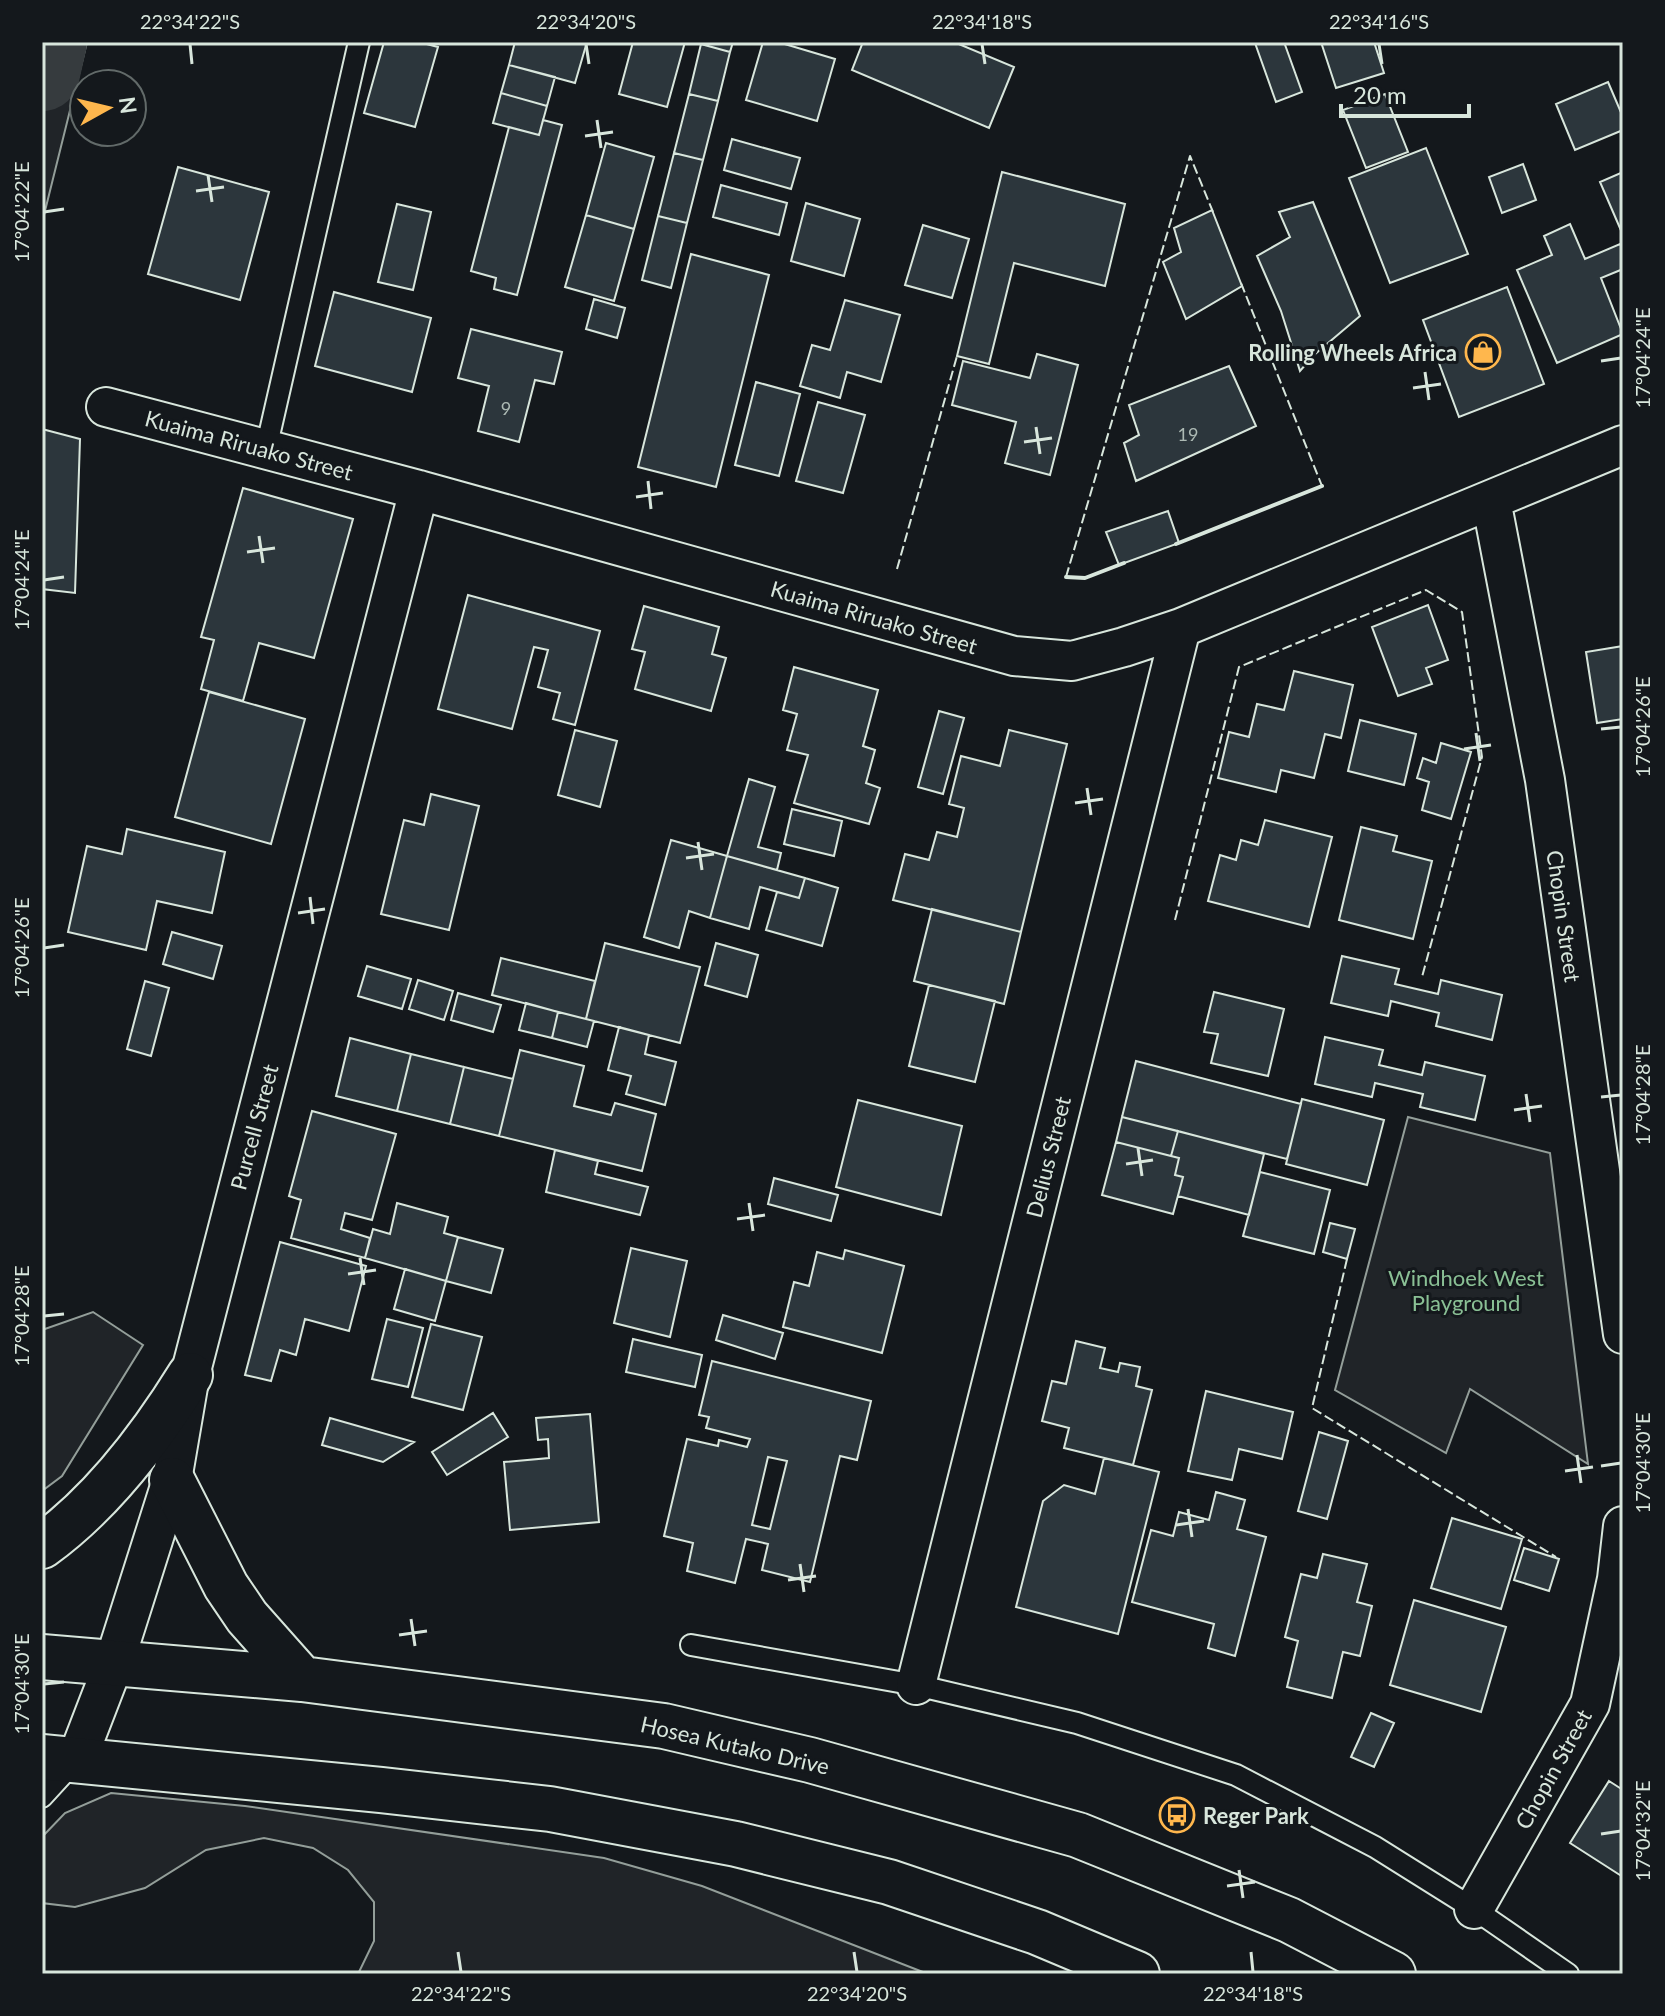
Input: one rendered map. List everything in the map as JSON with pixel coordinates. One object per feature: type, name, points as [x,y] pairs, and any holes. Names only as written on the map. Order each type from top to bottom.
[{"type":"main road","points":[[42,1546],[64,1530],[118,1474],[165,1414],[190,1375]]},
{"type":"main road","points":[[172,1480],[226,1586],[247,1617],[302,1679]]},
{"type":"main road","name":"Hosea Kutako Drive","points":[[42,1657],[302,1679],[664,1726],[810,1760],[1078,1835],[1289,1920],[1393,1974]]},
{"type":"main road","points":[[59,1758],[550,1809],[736,1844],[889,1882],[1037,1932],[1137,1974]]},
{"type":"street","name":"Kuaima Riruako Street","points":[[106,407],[419,490],[1014,656],[1072,661],[1181,628],[1623,445]]},
{"type":"street","name":"Purcell Street","points":[[59,1758],[114,1663],[172,1480],[190,1375],[419,490]]},
{"type":"street","name":"Chopin Street","points":[[1491,500],[1545,780],[1623,1334]]},
{"type":"street","name":"Delius Street","points":[[916,1685],[1181,628]]},
{"type":"street","name":"Chopin Street","points":[[1474,1909],[1590,1704],[1617,1579],[1623,1526]]},
{"type":"lane","points":[[266,449],[359,42]]},
{"type":"lane","points":[[691,1645],[916,1685],[1077,1723],[1236,1775],[1375,1847],[1474,1909],[1568,1974]]},
{"type":"lane","points":[[42,1797],[59,1758]]},
{"type":"green space","points":[[42,42],[87,42],[81,68],[68,68],[68,118],[42,223]]},
{"type":"green space","name":"Windhoek West Playground","points":[[1408,1117],[1550,1153],[1588,1464],[1470,1389],[1446,1453],[1335,1390]]},
{"type":"green space","points":[[93,1312],[143,1345],[62,1476],[42,1491],[42,1330]]},
{"type":"green space","points":[[111,1793],[245,1806],[604,1858],[702,1886],[928,1974],[358,1974],[374,1941],[374,1902],[348,1870],[313,1848],[264,1838],[206,1850],[145,1888],[75,1907],[42,1903],[42,1837],[65,1813]]},
{"type":"building","points":[[384,42],[419,42],[438,47],[415,127],[364,113]]},
{"type":"building","points":[[515,42],[587,42],[575,83],[509,65]]},
{"type":"building","points":[[633,42],[685,42],[667,107],[619,94]]},
{"type":"building","points":[[702,42],[733,42],[730,52]]},
{"type":"building","points":[[763,42],[778,42],[835,59],[817,121],[746,100]]},
{"type":"building","points":[[863,42],[954,42],[1014,67],[989,128],[852,70]]},
{"type":"building","points":[[1284,42],[1302,92],[1276,102],[1255,43]]},
{"type":"building","points":[[1321,42],[1374,42],[1384,73],[1336,88]]},
{"type":"building","points":[[701,44],[730,52],[718,101],[689,94]]},
{"type":"building","points":[[509,65],[555,77],[547,106],[501,93]]},
{"type":"building","points":[[1608,82],[1623,117],[1623,130],[1575,150],[1556,104]]},
{"type":"building","points":[[501,93],[547,106],[539,135],[493,123]]},
{"type":"building","points":[[689,94],[718,101],[703,160],[674,153]]},
{"type":"building","points":[[1385,94],[1408,152],[1366,168],[1343,110]]},
{"type":"building","points":[[543,120],[562,125],[517,295],[494,289],[496,278],[471,271],[509,127],[539,135]]},
{"type":"building","points":[[732,139],[800,158],[791,189],[724,170]]},
{"type":"building","points":[[606,143],[654,157],[634,229],[586,215]]},
{"type":"building","points":[[1426,148],[1468,254],[1390,283],[1349,178]]},
{"type":"building","points":[[674,153],[703,160],[687,223],[658,216]]},
{"type":"building","points":[[1523,164],[1536,200],[1502,213],[1489,177]]},
{"type":"building","points":[[178,167],[269,192],[240,300],[148,274]]},
{"type":"building","points":[[1002,172],[1125,204],[1105,286],[1014,263],[989,364],[957,356]]},
{"type":"building","points":[[1623,172],[1623,235],[1600,182]]},
{"type":"building","points":[[721,185],[787,203],[779,235],[713,217]]},
{"type":"building","points":[[1313,202],[1360,316],[1300,371],[1281,311],[1257,256],[1290,237],[1279,212]]},
{"type":"building","points":[[806,203],[860,219],[844,276],[791,261]]},
{"type":"building","points":[[397,204],[431,212],[413,290],[378,282]]},
{"type":"building","points":[[1212,210],[1242,286],[1186,319],[1163,262],[1181,252],[1174,228]]},
{"type":"building","points":[[586,215],[634,229],[614,301],[565,287]]},
{"type":"building","points":[[658,216],[687,223],[671,288],[642,280]]},
{"type":"building","points":[[1570,224],[1585,259],[1620,244],[1623,250],[1623,269],[1601,278],[1623,334],[1557,363],[1517,270],[1552,255],[1544,236]]},
{"type":"building","points":[[923,225],[969,239],[952,298],[905,285]]},
{"type":"building","points":[[691,254],[769,275],[716,487],[638,467]]},
{"type":"building","name":"Rolling Wheels Africa","points":[[1507,287],[1544,384],[1459,417],[1423,320]]},
{"type":"building","points":[[334,292],[431,318],[412,392],[315,366]]},
{"type":"building","points":[[594,299],[625,308],[617,338],[586,329]]},
{"type":"building","points":[[845,300],[900,315],[881,382],[847,372],[840,398],[800,386],[812,345],[830,350]]},
{"type":"building","points":[[471,329],[562,352],[554,384],[535,380],[519,442],[478,431],[489,386],[458,378]]},
{"type":"building","points":[[1037,354],[1078,365],[1050,475],[1005,463],[1016,422],[952,405],[963,361],[1030,378]]},
{"type":"building","points":[[1229,366],[1256,426],[1136,481],[1124,443],[1139,435],[1129,405]]},
{"type":"building","points":[[756,382],[800,394],[779,476],[735,465]]},
{"type":"building","points":[[818,402],[865,415],[843,493],[796,481]]},
{"type":"building","points":[[42,429],[80,439],[75,593],[42,589]]},
{"type":"building","points":[[243,488],[353,519],[314,658],[259,643],[243,701],[201,689],[214,640],[201,637]]},
{"type":"building","points":[[1168,511],[1179,543],[1119,565],[1106,532]]},
{"type":"building","points":[[468,595],[600,631],[575,725],[553,719],[560,693],[538,687],[548,650],[534,647],[512,729],[438,709]]},
{"type":"building","points":[[1428,605],[1448,660],[1426,668],[1432,684],[1398,696],[1372,627]]},
{"type":"building","points":[[644,606],[719,627],[712,654],[726,658],[711,711],[635,689],[645,652],[632,649]]},
{"type":"building","points":[[1623,646],[1623,719],[1597,723],[1586,652]]},
{"type":"building","points":[[794,667],[878,690],[863,746],[875,750],[866,783],[880,788],[869,824],[794,803],[808,755],[787,750],[797,714],[783,710]]},
{"type":"building","points":[[1294,671],[1353,685],[1341,738],[1325,734],[1314,778],[1281,770],[1276,792],[1218,778],[1229,732],[1249,737],[1257,704],[1284,710]]},
{"type":"building","points":[[209,692],[305,719],[271,844],[175,817]]},
{"type":"building","points":[[939,711],[964,718],[943,794],[918,787]]},
{"type":"building","points":[[1360,720],[1416,734],[1404,785],[1348,771]]},
{"type":"building","points":[[575,730],[617,741],[600,807],[558,795]]},
{"type":"building","points":[[1009,730],[1067,744],[1021,932],[893,900],[905,854],[929,860],[937,832],[957,837],[964,808],[949,804],[961,756],[1000,766]]},
{"type":"building","points":[[1441,743],[1471,752],[1451,819],[1422,810],[1429,782],[1417,778],[1423,758],[1436,763]]},
{"type":"building","points":[[749,779],[775,787],[758,847],[781,853],[777,870],[727,856]]},
{"type":"building","points":[[431,794],[479,806],[449,930],[381,914],[404,820],[424,825]]},
{"type":"building","points":[[792,809],[842,821],[834,856],[784,844]]},
{"type":"building","points":[[1265,820],[1332,837],[1309,927],[1208,901],[1220,855],[1236,860],[1241,840],[1258,845]]},
{"type":"building","points":[[1361,827],[1397,836],[1393,851],[1432,861],[1413,939],[1339,920]]},
{"type":"building","points":[[127,829],[225,852],[212,913],[157,901],[146,950],[68,932],[87,846],[122,854]]},
{"type":"building","points":[[671,840],[727,856],[710,918],[689,911],[679,948],[644,937]]},
{"type":"building","points":[[727,856],[805,878],[799,898],[760,887],[749,929],[710,918]]},
{"type":"building","points":[[805,878],[838,888],[822,946],[766,930],[777,892],[799,898]]},
{"type":"building","points":[[932,909],[1021,932],[1004,1004],[914,981]]},
{"type":"building","points":[[172,932],[222,946],[213,979],[163,964]]},
{"type":"building","points":[[605,943],[700,967],[680,1043],[586,1019]]},
{"type":"building","points":[[716,943],[758,955],[747,997],[705,985]]},
{"type":"building","points":[[1342,956],[1399,969],[1395,984],[1438,994],[1441,980],[1502,995],[1492,1040],[1436,1026],[1439,1013],[1391,1001],[1388,1016],[1331,1003]]},
{"type":"building","points":[[501,958],[595,981],[586,1019],[492,995]]},
{"type":"building","points":[[367,966],[411,979],[402,1009],[358,996]]},
{"type":"building","points":[[418,980],[453,991],[444,1020],[409,1009]]},
{"type":"building","points":[[145,981],[169,988],[151,1056],[127,1049]]},
{"type":"building","points":[[929,985],[995,1001],[975,1082],[909,1066]]},
{"type":"building","points":[[1214,992],[1284,1009],[1268,1076],[1211,1063],[1218,1034],[1204,1032]]},
{"type":"building","points":[[458,993],[501,1005],[493,1032],[451,1020]]},
{"type":"building","points":[[526,1003],[558,1012],[552,1038],[519,1030]]},
{"type":"building","points":[[558,1012],[594,1021],[587,1047],[552,1038]]},
{"type":"building","points":[[619,1027],[649,1035],[645,1054],[676,1062],[665,1105],[626,1094],[631,1076],[608,1070]]},
{"type":"building","points":[[1325,1037],[1383,1050],[1379,1065],[1422,1075],[1425,1062],[1485,1076],[1475,1120],[1420,1107],[1423,1094],[1375,1083],[1372,1097],[1315,1084]]},
{"type":"building","points":[[350,1038],[411,1054],[397,1111],[336,1096]]},
{"type":"building","points":[[520,1050],[584,1066],[574,1106],[611,1115],[615,1103],[656,1114],[642,1171],[499,1136]]},
{"type":"building","points":[[411,1054],[464,1067],[450,1124],[397,1111]]},
{"type":"building","points":[[1136,1061],[1301,1104],[1287,1159],[1122,1117]]},
{"type":"building","points":[[464,1067],[513,1079],[499,1136],[450,1124]]},
{"type":"building","points":[[1302,1099],[1384,1120],[1367,1185],[1286,1164]]},
{"type":"building","points":[[858,1100],[962,1126],[941,1215],[836,1187]]},
{"type":"building","points":[[312,1111],[396,1134],[372,1220],[345,1213],[341,1229],[370,1238],[365,1258],[291,1238],[301,1200],[289,1196]]},
{"type":"building","points":[[1122,1117],[1178,1131],[1171,1156],[1116,1142]]},
{"type":"building","points":[[1178,1131],[1264,1154],[1249,1215],[1178,1196],[1183,1177],[1175,1175],[1179,1158],[1171,1156]]},
{"type":"building","points":[[1116,1142],[1179,1158],[1175,1175],[1183,1177],[1173,1214],[1102,1195]]},
{"type":"building","points":[[555,1150],[598,1161],[595,1174],[648,1187],[640,1215],[546,1192]]},
{"type":"building","points":[[1260,1172],[1330,1190],[1314,1254],[1243,1236]]},
{"type":"building","points":[[774,1178],[838,1195],[831,1221],[768,1204]]},
{"type":"building","points":[[397,1203],[448,1217],[444,1233],[458,1237],[446,1281],[365,1258],[373,1229],[390,1234]]},
{"type":"building","points":[[1330,1223],[1355,1229],[1347,1259],[1323,1252]]},
{"type":"building","points":[[458,1237],[503,1249],[491,1293],[446,1281]]},
{"type":"building","points":[[280,1242],[366,1266],[349,1331],[305,1319],[296,1355],[280,1350],[271,1381],[245,1375]]},
{"type":"building","points":[[631,1248],[687,1261],[670,1337],[614,1323]]},
{"type":"building","points":[[845,1250],[904,1266],[882,1353],[783,1327],[794,1282],[809,1286],[817,1252],[843,1259]]},
{"type":"building","points":[[405,1269],[446,1281],[435,1321],[394,1309]]},
{"type":"building","points":[[723,1315],[783,1333],[775,1359],[716,1340]]},
{"type":"building","points":[[387,1319],[423,1328],[408,1387],[372,1379]]},
{"type":"building","points":[[431,1324],[482,1337],[463,1410],[412,1397]]},
{"type":"building","points":[[633,1339],[702,1355],[695,1387],[626,1372]]},
{"type":"building","points":[[1076,1341],[1105,1348],[1100,1368],[1118,1372],[1120,1363],[1140,1367],[1136,1386],[1152,1390],[1133,1465],[1064,1448],[1069,1428],[1042,1421],[1052,1381],[1066,1384]]},
{"type":"building","points":[[712,1361],[871,1401],[857,1460],[840,1456],[810,1582],[762,1570],[768,1544],[746,1539],[735,1583],[687,1571],[693,1543],[664,1536],[687,1439],[718,1446],[719,1440],[747,1447],[750,1439],[706,1428],[709,1417],[699,1415]],"holes":[[[768,1457],[787,1461],[770,1529],[752,1525]]]},
{"type":"building","points":[[1206,1391],[1293,1412],[1282,1459],[1239,1449],[1232,1480],[1188,1471]]},
{"type":"building","points":[[493,1413],[508,1437],[447,1475],[432,1452]]},
{"type":"building","points":[[590,1414],[599,1522],[510,1530],[504,1462],[549,1458],[548,1439],[538,1440],[536,1418]]},
{"type":"building","points":[[330,1418],[414,1442],[383,1462],[322,1445]]},
{"type":"building","points":[[1319,1432],[1348,1441],[1327,1519],[1298,1511]]},
{"type":"building","points":[[1104,1458],[1159,1472],[1118,1634],[1016,1607],[1043,1501],[1064,1485],[1095,1494]]},
{"type":"building","points":[[1216,1492],[1245,1500],[1237,1529],[1266,1537],[1235,1656],[1208,1648],[1214,1624],[1132,1602],[1151,1530],[1173,1536],[1179,1512],[1209,1520]]},
{"type":"building","points":[[1452,1518],[1522,1539],[1501,1609],[1431,1588]]},
{"type":"building","points":[[1524,1548],[1559,1559],[1549,1591],[1514,1580]]},
{"type":"building","points":[[1323,1554],[1367,1564],[1357,1602],[1372,1606],[1360,1656],[1343,1652],[1332,1698],[1287,1687],[1298,1641],[1285,1637],[1301,1574],[1317,1578]]},
{"type":"building","points":[[1414,1600],[1506,1627],[1481,1712],[1390,1685]]},
{"type":"building","points":[[1371,1713],[1394,1723],[1374,1767],[1351,1757]]},
{"type":"building","points":[[1609,1781],[1623,1790],[1623,1877],[1570,1843]]},
{"type":"waterway","points":[[42,73],[49,42]]},
{"type":"fence","points":[[1066,577],[1190,156],[1213,212]]},
{"type":"fence","points":[[1241,283],[1322,486]]},
{"type":"fence","points":[[897,569],[957,356]]},
{"type":"fence","points":[[1175,920],[1239,667],[1426,590],[1462,612],[1482,757],[1422,977]]},
{"type":"fence","points":[[1347,1259],[1312,1408],[1556,1557]]},
{"type":"wall","points":[[1176,544],[1322,486]]},
{"type":"wall","points":[[1066,577],[1085,578],[1124,563]]},
{"type":"place","name":"Rolling Wheels Africa","points":[[1483,352]]},
{"type":"place","name":"Reger Park","points":[[1177,1815]]}]
